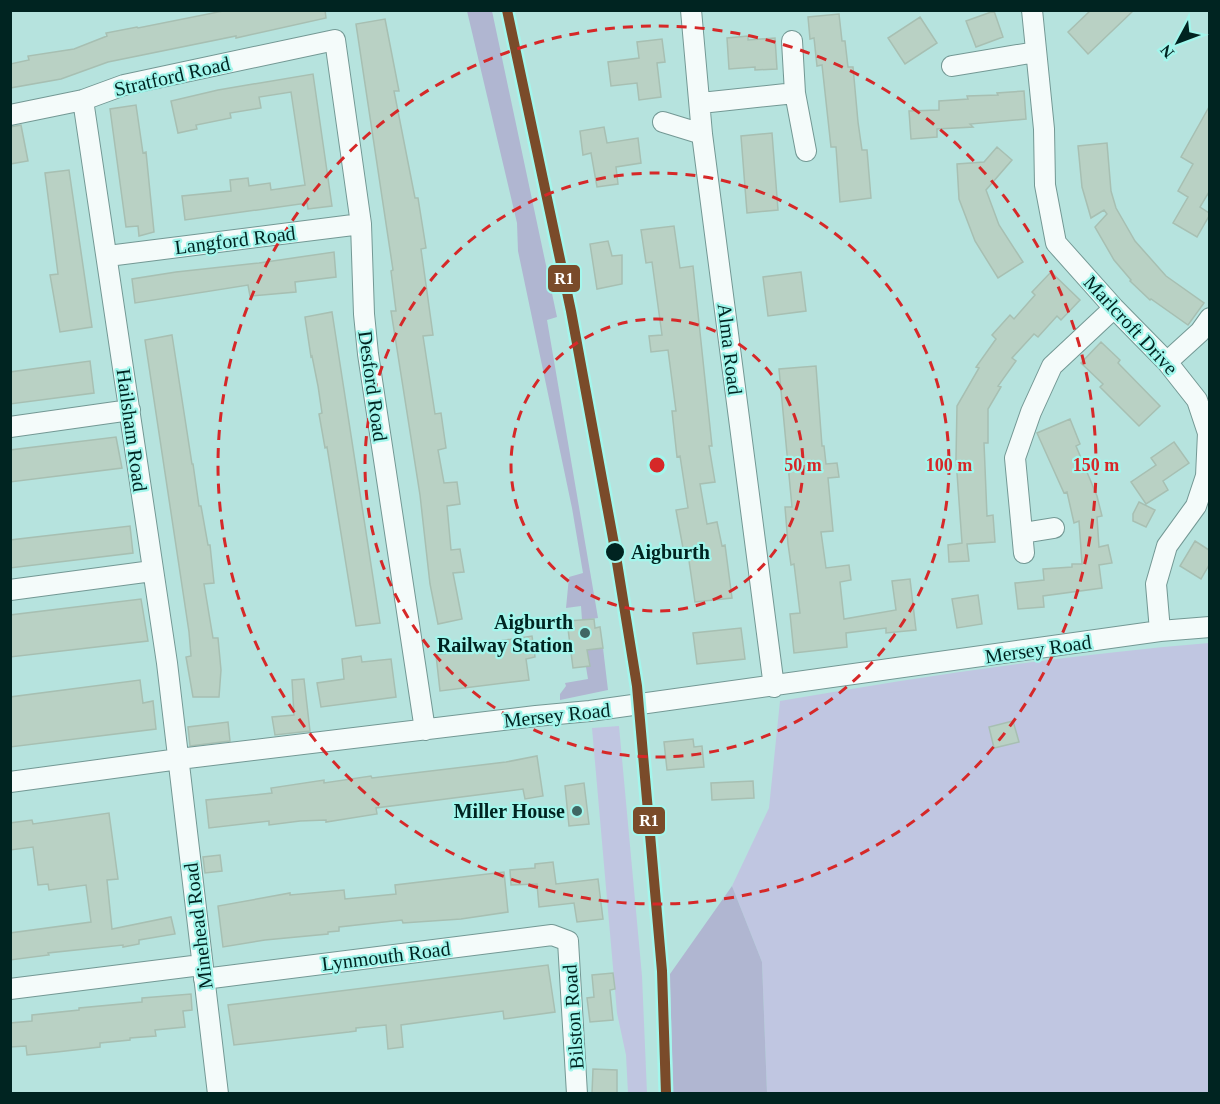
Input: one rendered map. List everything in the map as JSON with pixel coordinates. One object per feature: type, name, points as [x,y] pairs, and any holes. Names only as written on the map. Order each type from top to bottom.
[{"type":"street","name":"Alma Road","points":[[691,10],[702,134],[774,687]]},
{"type":"street","name":"Marlcroft Drive","points":[[1032,10],[1044,129],[1045,184],[1056,243],[1114,308],[1167,362],[1197,400],[1208,433],[1206,476],[1196,506],[1167,546],[1156,584],[1160,631]]},
{"type":"street","name":"Stratford Road","points":[[10,115],[84,100],[123,85],[335,40]]},
{"type":"street","name":"Desford Road","points":[[335,40],[362,224],[364,314],[368,354],[425,730]]},
{"type":"street","points":[[792,41],[795,93],[806,151]]},
{"type":"street","points":[[952,66],[1036,52]]},
{"type":"street","points":[[701,103],[795,93]]},
{"type":"street","name":"Hailsham Road","points":[[84,100],[167,663],[179,759]]},
{"type":"street","points":[[663,122],[702,134]]},
{"type":"street","name":"Langford Road","points":[[108,256],[362,224]]},
{"type":"street","points":[[1024,553],[1015,458],[1031,412],[1052,366],[1114,308]]},
{"type":"street","points":[[1167,362],[1200,332],[1209,318]]},
{"type":"street","points":[[10,427],[130,410]]},
{"type":"street","points":[[1023,533],[1054,528]]},
{"type":"street","points":[[10,590],[152,571]]},
{"type":"street","name":"Mersey Road","points":[[10,782],[179,759],[590,711],[774,687],[1160,631],[1209,627]]},
{"type":"street","name":"Minehead Road","points":[[179,759],[218,1094]]},
{"type":"street","name":"Lynmouth Road","points":[[10,989],[203,972],[552,935],[568,941]]},
{"type":"street","name":"Bilston Road","points":[[568,941],[577,1094]]},
{"type":"shaded area","points":[[467,11],[492,11],[557,317],[547,320],[598,618],[582,620],[581,606],[566,608],[569,577],[583,573],[572,508],[518,251],[517,223]]},
{"type":"shaded area","points":[[1209,643],[1209,1093],[767,1093],[762,962],[732,886],[769,808],[780,701],[994,667]]},
{"type":"shaded area","points":[[603,648],[608,690],[560,700],[560,694],[566,686],[565,683],[588,679],[586,667],[590,666],[587,650]]},
{"type":"shaded area","points":[[619,726],[642,976],[647,1093],[628,1093],[626,1055],[617,1013],[592,728]]},
{"type":"shaded area","points":[[732,886],[762,962],[767,1093],[673,1093],[670,974]]},
{"type":"building","points":[[228,10],[325,10],[326,18],[108,62],[61,79],[10,88],[10,64],[29,60],[28,56],[74,49],[107,36],[106,33]]},
{"type":"building","points":[[1091,10],[1134,10],[1088,54],[1068,32]]},
{"type":"building","points":[[994,11],[1003,37],[976,47],[966,21]]},
{"type":"building","points":[[839,14],[848,67],[853,67],[862,150],[867,150],[871,198],[840,202],[836,147],[831,147],[822,65],[817,66],[814,38],[810,39],[808,17]]},
{"type":"building","points":[[920,17],[937,43],[905,64],[888,38]]},
{"type":"building","points":[[385,19],[399,91],[394,91],[415,198],[418,198],[426,248],[421,249],[433,335],[423,336],[435,414],[441,413],[446,448],[438,450],[444,483],[457,482],[460,504],[447,506],[451,550],[460,549],[464,572],[453,573],[462,619],[438,624],[430,584],[420,495],[391,311],[396,311],[391,271],[393,270],[356,24]]},
{"type":"building","points":[[748,36],[748,40],[775,38],[777,69],[755,70],[755,67],[729,69],[727,38]]},
{"type":"building","points":[[662,39],[665,62],[657,63],[661,97],[639,100],[637,83],[611,86],[608,62],[639,58],[637,42]]},
{"type":"building","points":[[313,74],[332,206],[308,209],[307,203],[185,220],[182,196],[231,191],[230,180],[248,178],[249,186],[270,183],[271,190],[305,185],[291,92],[259,97],[261,108],[230,113],[231,118],[196,125],[197,129],[178,133],[171,101],[218,90]]},
{"type":"building","points":[[1024,91],[1026,119],[970,124],[973,127],[937,129],[937,137],[911,139],[909,111],[939,110],[939,101],[968,99],[967,96]]},
{"type":"building","points":[[136,105],[143,153],[146,152],[154,232],[139,236],[138,226],[126,227],[110,109]]},
{"type":"building","points":[[1209,107],[1209,192],[1200,207],[1209,213],[1209,216],[1197,237],[1173,223],[1188,197],[1178,191],[1193,164],[1181,157]]},
{"type":"building","points":[[21,125],[28,161],[10,164],[10,127]]},
{"type":"building","points":[[604,127],[607,143],[638,138],[641,163],[616,167],[618,184],[597,187],[591,153],[583,155],[580,131]]},
{"type":"building","points":[[772,133],[778,210],[747,213],[741,136]]},
{"type":"building","points":[[1107,143],[1111,191],[1116,208],[1135,241],[1166,276],[1204,303],[1188,325],[1150,300],[1130,281],[1114,260],[1095,227],[1107,214],[1104,210],[1091,218],[1082,187],[1078,146]]},
{"type":"building","points":[[997,147],[1012,160],[986,190],[999,225],[1023,262],[998,278],[975,241],[959,199],[957,164],[984,162]]},
{"type":"building","points":[[69,170],[92,327],[60,332],[50,275],[58,274],[45,173]]},
{"type":"building","points":[[674,226],[680,268],[693,266],[712,446],[709,446],[715,482],[700,484],[707,524],[717,522],[722,546],[725,545],[732,598],[695,602],[687,547],[683,548],[676,510],[688,508],[680,456],[677,457],[672,411],[676,411],[668,350],[651,352],[649,336],[662,335],[652,262],[646,263],[641,230]]},
{"type":"building","points":[[608,241],[612,256],[622,255],[622,284],[597,289],[590,244]]},
{"type":"building","points":[[334,252],[336,277],[295,282],[296,292],[250,296],[248,285],[135,303],[132,279]]},
{"type":"building","points":[[801,272],[806,311],[768,316],[763,277]]},
{"type":"building","points":[[1051,272],[1080,300],[1061,320],[1057,316],[1038,337],[1034,334],[1012,358],[1016,361],[998,386],[1001,387],[988,409],[988,443],[984,443],[987,516],[993,515],[995,542],[967,544],[969,561],[949,562],[948,545],[962,543],[956,459],[957,406],[979,368],[976,367],[996,339],[992,335],[1010,315],[1014,319],[1035,295],[1032,292]]},
{"type":"building","points":[[332,312],[380,623],[356,626],[327,447],[325,448],[319,414],[322,413],[305,317]]},
{"type":"building","points":[[172,335],[199,506],[201,506],[208,545],[210,545],[214,583],[204,584],[213,638],[218,638],[221,670],[219,697],[193,697],[186,657],[191,656],[189,632],[145,340]]},
{"type":"building","points":[[1101,342],[1160,406],[1139,426],[1100,387],[1103,384],[1081,363]]},
{"type":"building","points":[[90,361],[94,393],[10,404],[10,372]]},
{"type":"building","points":[[816,366],[822,446],[824,446],[826,464],[837,463],[839,477],[828,478],[833,531],[821,532],[826,568],[849,565],[851,580],[840,582],[844,619],[896,610],[892,581],[910,579],[916,630],[886,633],[886,628],[846,633],[847,647],[794,653],[790,614],[800,613],[794,564],[791,565],[788,544],[785,507],[792,507],[779,369]]},
{"type":"building","points":[[1070,419],[1080,444],[1076,446],[1097,496],[1102,516],[1097,517],[1099,547],[1108,545],[1112,563],[1099,565],[1102,588],[1043,596],[1044,607],[1018,609],[1015,583],[1044,580],[1043,569],[1082,564],[1079,521],[1074,523],[1067,492],[1064,493],[1037,433]]},
{"type":"building","points":[[116,437],[122,468],[10,482],[10,450]]},
{"type":"building","points":[[1174,442],[1189,463],[1163,481],[1168,490],[1146,504],[1131,482],[1156,465],[1151,458]]},
{"type":"building","points":[[1139,502],[1155,510],[1146,527],[1133,521],[1133,514]]},
{"type":"building","points":[[130,526],[133,553],[10,568],[10,540]]},
{"type":"building","points":[[1195,541],[1209,550],[1209,565],[1201,579],[1180,566]]},
{"type":"building","points":[[978,595],[982,624],[957,628],[952,599]]},
{"type":"building","points":[[141,599],[148,641],[10,657],[10,615]]},
{"type":"building","name":"Aigburth Railway Station","points":[[594,619],[595,628],[600,627],[603,648],[587,650],[590,666],[573,668],[567,621]]},
{"type":"building","points":[[741,628],[745,659],[697,664],[693,633]]},
{"type":"building","points":[[532,636],[535,657],[526,659],[529,680],[440,691],[436,655],[487,647],[486,643]]},
{"type":"building","points":[[361,656],[362,662],[391,659],[396,697],[321,707],[317,683],[344,679],[342,659]]},
{"type":"building","points":[[304,679],[310,731],[275,735],[272,717],[294,715],[292,680]]},
{"type":"building","points":[[140,680],[143,703],[153,701],[156,729],[10,747],[10,697]]},
{"type":"building","points":[[1013,721],[1019,742],[994,748],[989,727]]},
{"type":"building","points":[[228,722],[230,741],[190,746],[188,727]]},
{"type":"building","points":[[693,739],[694,747],[702,746],[704,767],[667,770],[664,742]]},
{"type":"building","points":[[537,756],[543,796],[525,799],[523,789],[376,808],[377,814],[326,822],[326,820],[300,821],[269,825],[269,821],[209,828],[206,800],[272,793],[271,788],[324,780],[324,783],[371,776],[372,778],[506,762]]},
{"type":"building","points":[[753,781],[754,798],[712,800],[711,783]]},
{"type":"building","name":"Miller House","points":[[584,783],[589,824],[569,826],[565,786]]},
{"type":"building","points":[[109,813],[118,879],[107,880],[112,929],[171,917],[175,934],[139,940],[139,944],[123,947],[123,945],[48,953],[49,955],[10,960],[10,933],[91,922],[86,885],[49,890],[48,884],[38,885],[33,847],[10,850],[10,823],[32,820],[33,824]]},
{"type":"building","points":[[220,855],[222,871],[205,873],[203,857]]},
{"type":"building","points":[[553,862],[556,884],[598,879],[603,919],[577,922],[574,903],[539,907],[537,884],[511,885],[510,870],[535,868],[535,864]]},
{"type":"building","points":[[504,872],[508,912],[461,919],[403,923],[402,920],[339,927],[339,931],[328,932],[328,934],[223,947],[218,906],[290,893],[290,895],[344,890],[345,899],[396,894],[395,885]]},
{"type":"building","points":[[548,965],[555,1012],[504,1019],[503,1011],[401,1025],[403,1047],[388,1049],[386,1025],[356,1028],[356,1031],[349,1032],[234,1045],[228,1005]]},
{"type":"building","points":[[613,973],[615,989],[610,990],[613,1020],[590,1022],[587,998],[594,997],[592,975]]},
{"type":"building","points":[[191,994],[192,1010],[183,1011],[185,1027],[155,1030],[156,1036],[100,1043],[100,1047],[27,1055],[26,1046],[10,1047],[10,1023],[32,1021],[32,1015],[142,1002],[142,998]]},
{"type":"building","points":[[593,1069],[617,1070],[617,1094],[592,1093]]},
{"type":"transit line","name":"R1","points":[[507,10],[571,311],[614,544],[637,686],[662,971],[666,1094]]},
{"type":"place","name":"Aigburth","points":[[615,552]]},
{"type":"place","name":"Aigburth Railway Station","points":[[585,633]]},
{"type":"place","name":"Miller House","points":[[577,811]]}]
